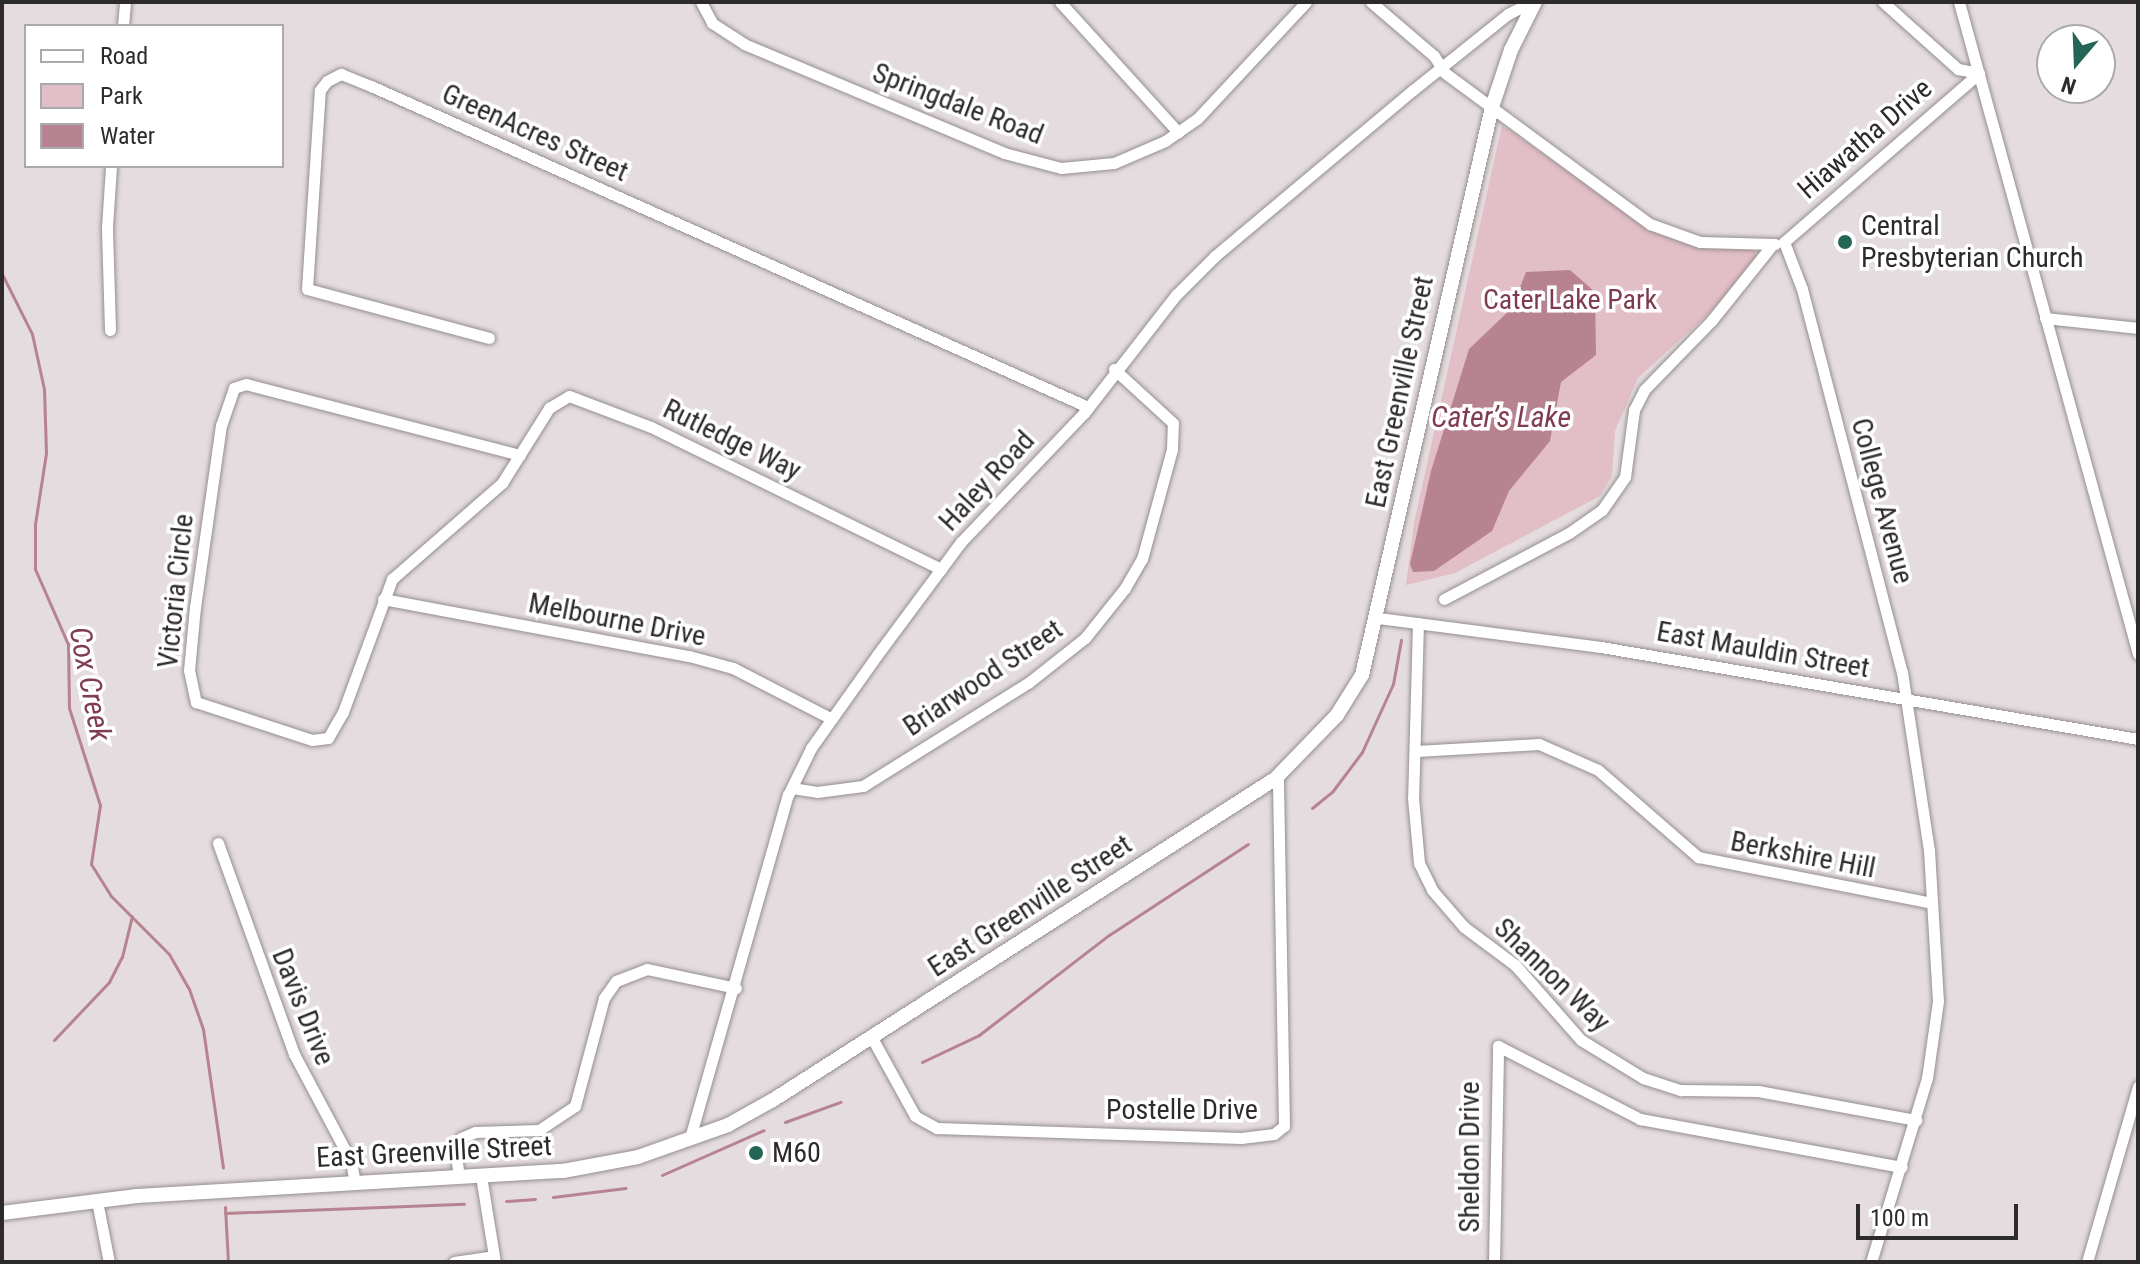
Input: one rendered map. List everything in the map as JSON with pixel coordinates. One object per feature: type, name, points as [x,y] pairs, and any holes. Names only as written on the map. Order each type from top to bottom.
[{"type":"main road","name":"East Greenville Street","points":[[2,1213],[97,1201],[604,1165],[690,1138],[762,1106],[1278,776],[1337,715],[1362,675],[1378,618],[1492,107],[1511,50],[1534,2]]},
{"type":"street","points":[[123,24],[125,2]]},
{"type":"street","name":"Springdale Road","points":[[701,2],[712,23],[744,44],[1004,153],[1061,168],[1114,163],[1178,132],[1197,119],[1306,2]]},
{"type":"street","points":[[1060,2],[1178,132]]},
{"type":"street","points":[[1371,2],[1442,68],[1650,224],[1700,242],[1778,243]]},
{"type":"street","name":"Haley Road","points":[[690,1138],[792,788],[832,719],[941,569],[1088,407],[1114,369],[1215,256],[1508,14],[1534,2]]},
{"type":"street","points":[[1883,2],[1958,69],[1979,73]]},
{"type":"street","points":[[1959,2],[2138,654]]},
{"type":"street","name":"Hiawatha Drive","points":[[1444,599],[1569,533],[1602,510],[1625,477],[1634,410],[1644,390],[1712,320],[1778,243],[1979,73]]},
{"type":"street","name":"GreenAcres Street","points":[[489,338],[307,289],[320,90],[327,81],[341,74],[371,86],[1088,407]]},
{"type":"street","points":[[110,330],[111,168]]},
{"type":"street","name":"College Avenue","points":[[1778,243],[1802,289],[1906,698],[1932,903],[1938,1001],[1916,1120],[1875,1261]]},
{"type":"street","points":[[2045,318],[2138,328]]},
{"type":"street","name":"Briarwood Street","points":[[792,788],[817,792],[863,786],[1028,683],[1085,638],[1125,588],[1142,559],[1172,449],[1173,423],[1114,369]]},
{"type":"street","name":"Victoria Circle","points":[[246,384],[276,391],[520,455],[502,483],[392,579],[343,712],[328,738],[312,740],[196,702],[189,670],[195,607],[221,425],[234,388],[246,384]]},
{"type":"street","name":"Rutledge Way","points":[[520,455],[549,408],[569,396],[596,403],[941,569]]},
{"type":"street","name":"Melbourne Drive","points":[[383,599],[689,656],[733,668],[832,719]]},
{"type":"street","name":"East Mauldin Street","points":[[1378,618],[1601,647],[2138,739]]},
{"type":"street","name":"Shannon Way","points":[[1418,623],[1413,798],[1419,863],[1432,890],[1464,927],[1515,965],[1581,1040],[1613,1063],[1681,1090],[1758,1091],[1916,1120]]},
{"type":"street","name":"Berkshire Hill","points":[[1416,751],[1539,744],[1598,770],[1698,857],[1932,903]]},
{"type":"street","name":"Postelle Drive","points":[[872,1038],[915,1116],[937,1128],[1241,1138],[1274,1134],[1284,1126],[1278,776]]},
{"type":"street","name":"Davis Drive","points":[[218,843],[294,1054],[351,1161],[355,1183]]},
{"type":"street","points":[[459,1177],[455,1147],[461,1138],[475,1132],[539,1130],[575,1106],[604,998],[616,981],[647,969],[736,988]]},
{"type":"street","name":"Sheldon Drive","points":[[1494,1262],[1493,1052],[1504,1046],[1606,1105],[1671,1128],[1902,1167]]},
{"type":"street","points":[[2087,1262],[2138,1086]]},
{"type":"street","points":[[454,1262],[495,1259],[481,1176]]},
{"type":"street","points":[[97,1201],[109,1262]]},
{"type":"green space","name":"Cater Lake Park","points":[[1502,125],[1636,220],[1677,239],[1753,248],[1757,256],[1717,306],[1638,378],[1615,431],[1612,476],[1600,496],[1455,573],[1406,585],[1414,523]]},
{"type":"water","name":"Cater’s Lake","points":[[1570,270],[1595,292],[1596,355],[1561,382],[1550,441],[1509,491],[1492,531],[1434,571],[1413,572],[1410,564],[1431,471],[1469,349],[1512,308],[1526,272]]},
{"type":"waterway","name":"Cox Creek","points":[[2,274],[32,334],[44,389],[46,453],[35,524],[35,569],[68,644],[69,708],[100,805],[91,864],[110,895],[169,954],[189,989],[203,1029],[223,1168]]},
{"type":"waterway","points":[[1312,808],[1332,792],[1362,752],[1393,684],[1401,640]]},
{"type":"waterway","points":[[922,1062],[979,1035],[1109,935],[1248,844]]},
{"type":"waterway","points":[[54,1040],[109,982],[122,957],[132,916]]},
{"type":"waterway","points":[[785,1122],[840,1102]]},
{"type":"waterway","points":[[662,1175],[764,1130]]},
{"type":"waterway","points":[[553,1197],[625,1188]]},
{"type":"waterway","points":[[506,1201],[535,1199]]},
{"type":"waterway","points":[[225,1213],[464,1204]]},
{"type":"waterway","name":"Cox Creek","points":[[225,1207],[228,1262]]},
{"type":"place","name":"Central Presbyterian Church","points":[[1845,242]]},
{"type":"place","name":"M60","points":[[756,1153]]}]
